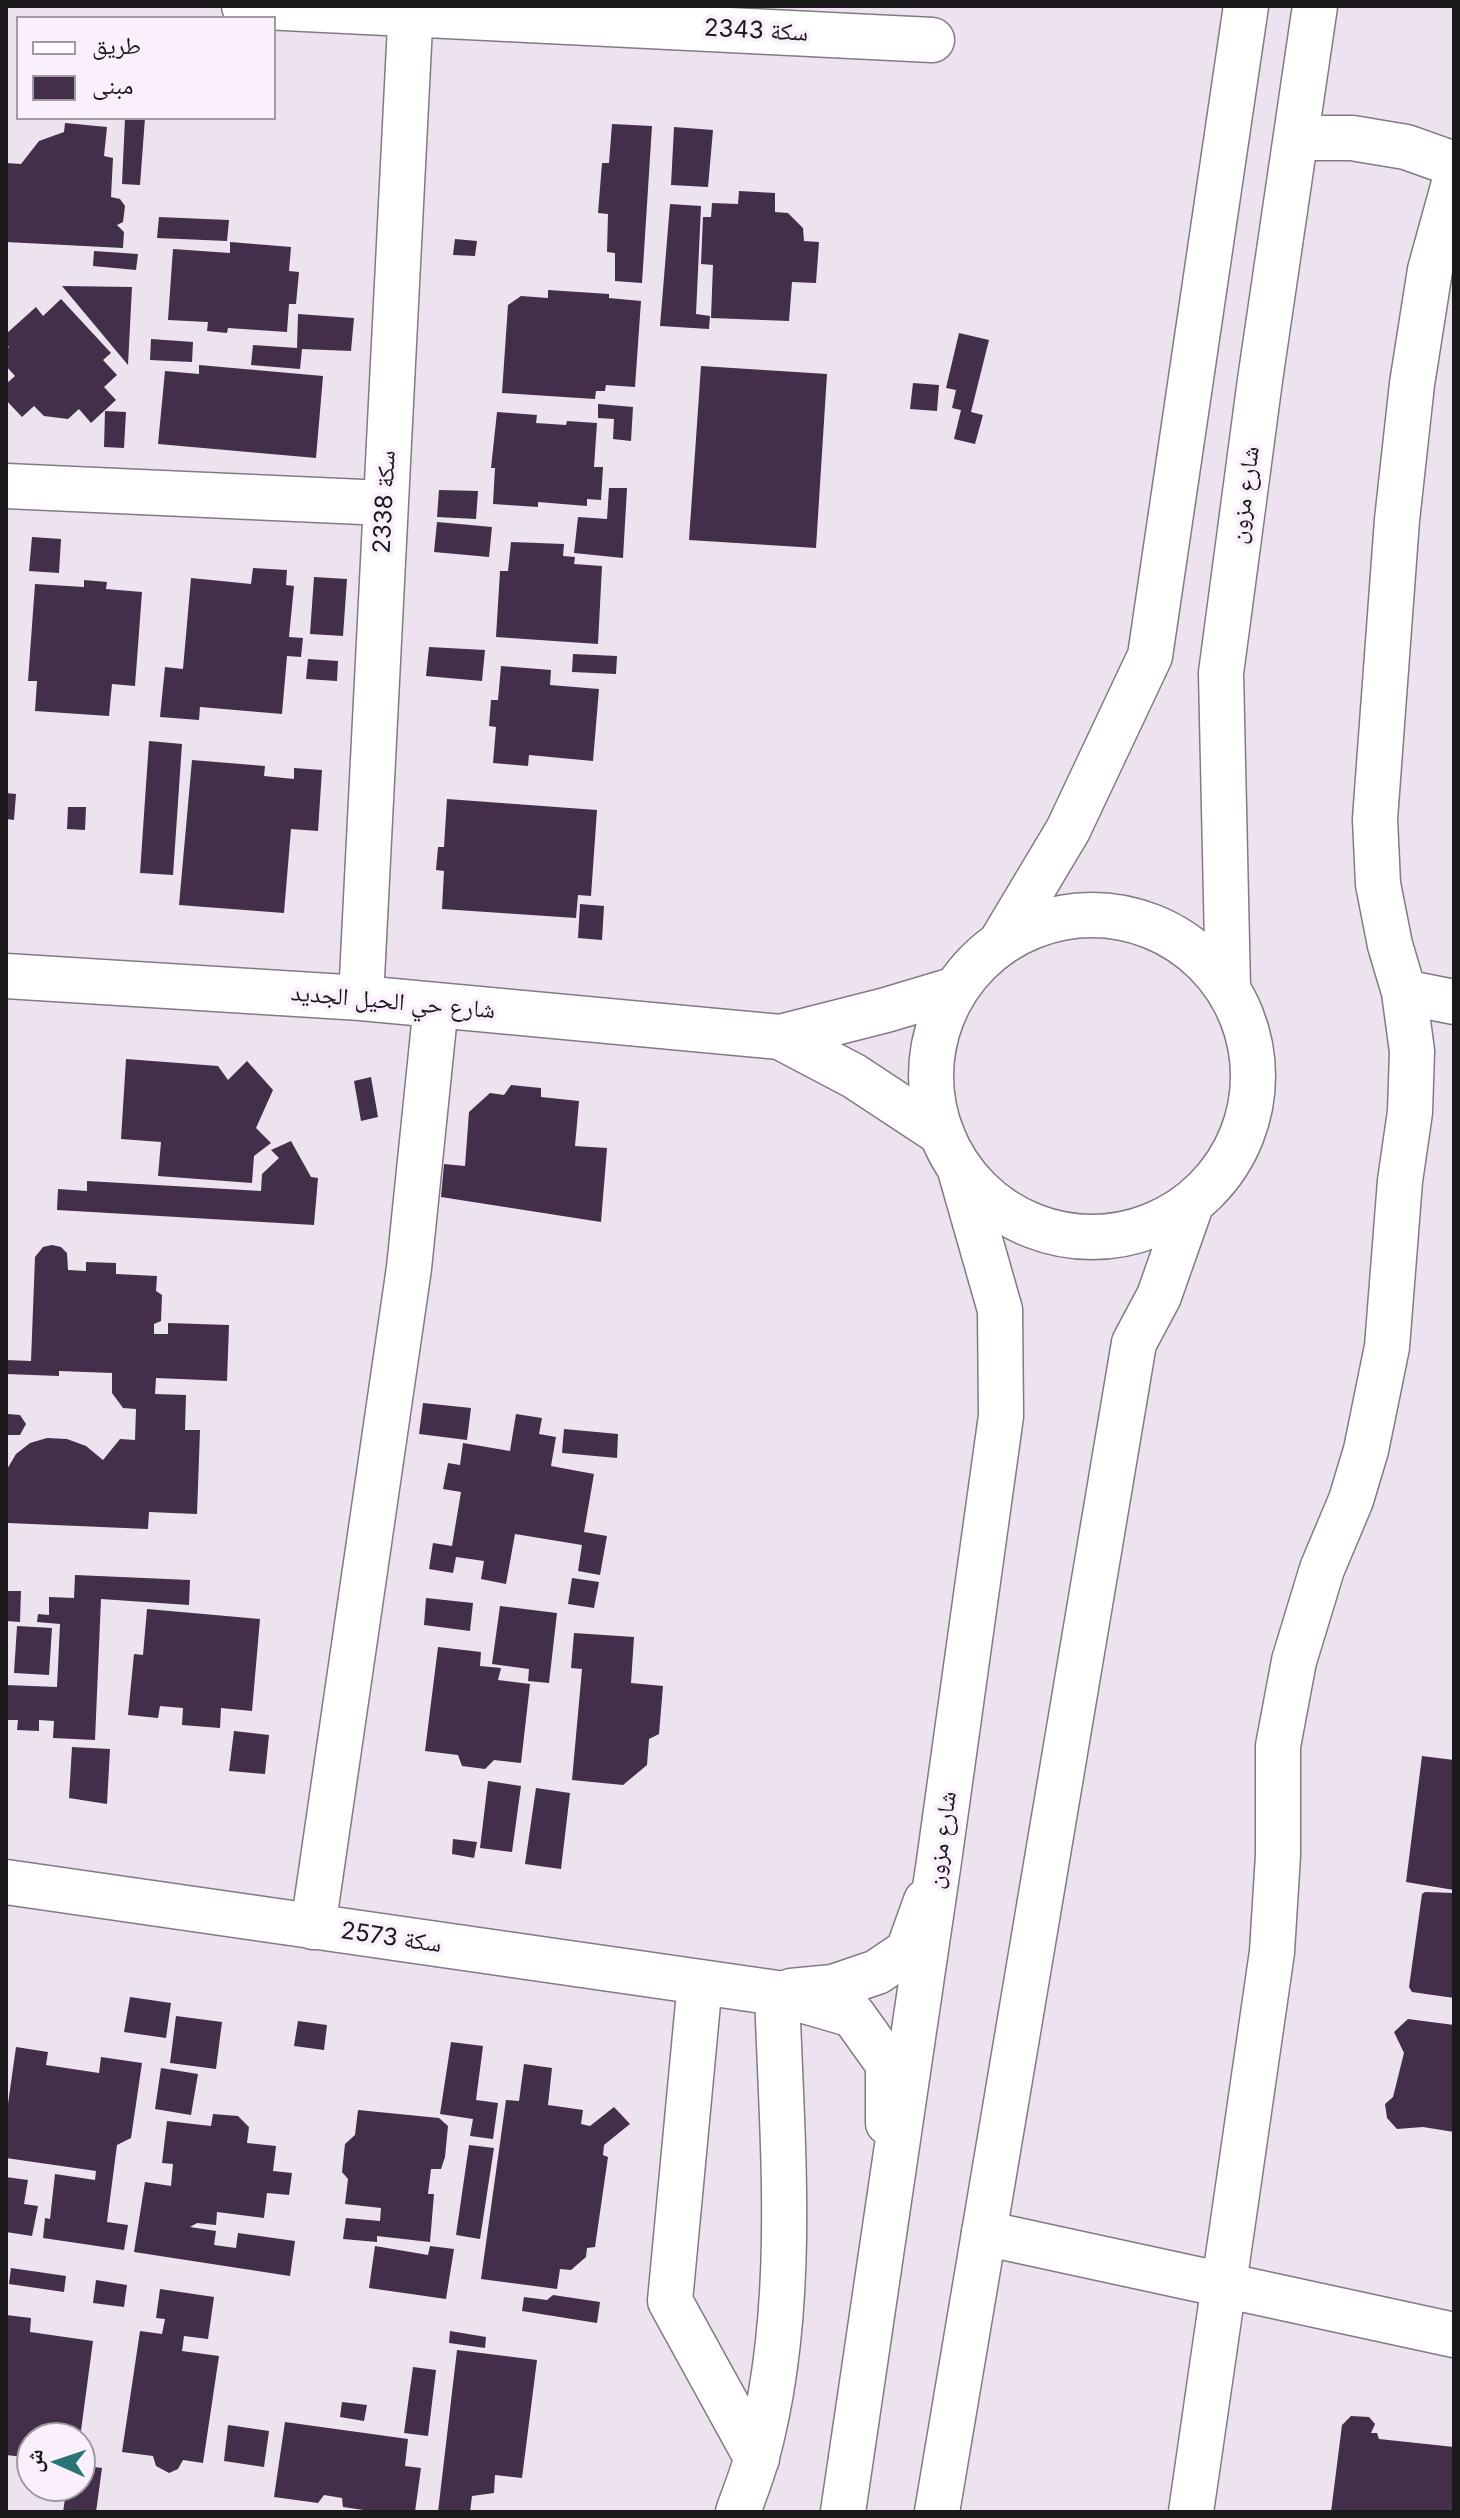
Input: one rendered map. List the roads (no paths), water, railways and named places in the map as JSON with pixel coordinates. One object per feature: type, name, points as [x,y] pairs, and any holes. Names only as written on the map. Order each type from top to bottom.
[{"type":"street","name":"سكة 2343","points":[[244,6],[411,10],[932,40]]},
{"type":"street","points":[[1001,942],[1068,830],[1150,656],[1246,6]]},
{"type":"street","name":"شارع مزون","points":[[1228,988],[1221,673],[1315,6]]},
{"type":"street","name":"سكة 2338","points":[[361,998],[411,10]]},
{"type":"street","points":[[1296,138],[1352,138],[1406,147],[1454,164]]},
{"type":"street","points":[[1191,2512],[1272,1952],[1278,1855],[1278,1746],[1294,1661],[1322,1569],[1351,1500],[1366,1450],[1387,1347],[1400,1181],[1410,1112],[1412,1051],[1404,992],[1390,945],[1378,884],[1375,819],[1397,520],[1412,384],[1430,270],[1454,183]]},
{"type":"street","points":[[6,486],[385,503]]},
{"type":"street","points":[[937,2512],[1134,1343],[1159,1296],[1191,1205],[1224,1170],[1246,1127],[1254,1080],[1247,1032],[1228,988],[1193,950],[1149,924],[1099,914],[1047,920],[1001,942]]},
{"type":"street","name":"شارع مزون","points":[[843,2512],[1001,1416],[1000,1310],[931,1085],[936,1035],[956,989],[976,963],[1001,942]]},
{"type":"street","name":"شارع حي الحيل الجديد","points":[[6,976],[361,998],[780,1037],[956,989]]},
{"type":"street","points":[[1404,992],[1454,1002]]},
{"type":"street","points":[[313,1927],[409,1268],[436,1005]]},
{"type":"street","name":"شارع حي الحيل الجديد","points":[[780,1037],[854,1076],[951,1152],[997,1208],[1043,1231],[1094,1239],[1145,1230],[1191,1205]]},
{"type":"street","points":[[777,1993],[833,1987],[877,1972],[908,1951],[939,1861]]},
{"type":"street","name":"سكة 2573","points":[[6,1882],[777,1993]]},
{"type":"street","points":[[700,1982],[670,2301],[757,2459]]},
{"type":"street","points":[[777,1993],[853,2015],[888,2064],[887,2209]]},
{"type":"street","points":[[738,2512],[757,2459],[772,2381],[781,2301],[785,2222],[777,1993]]},
{"type":"street","points":[[984,2233],[1454,2335]]}]
